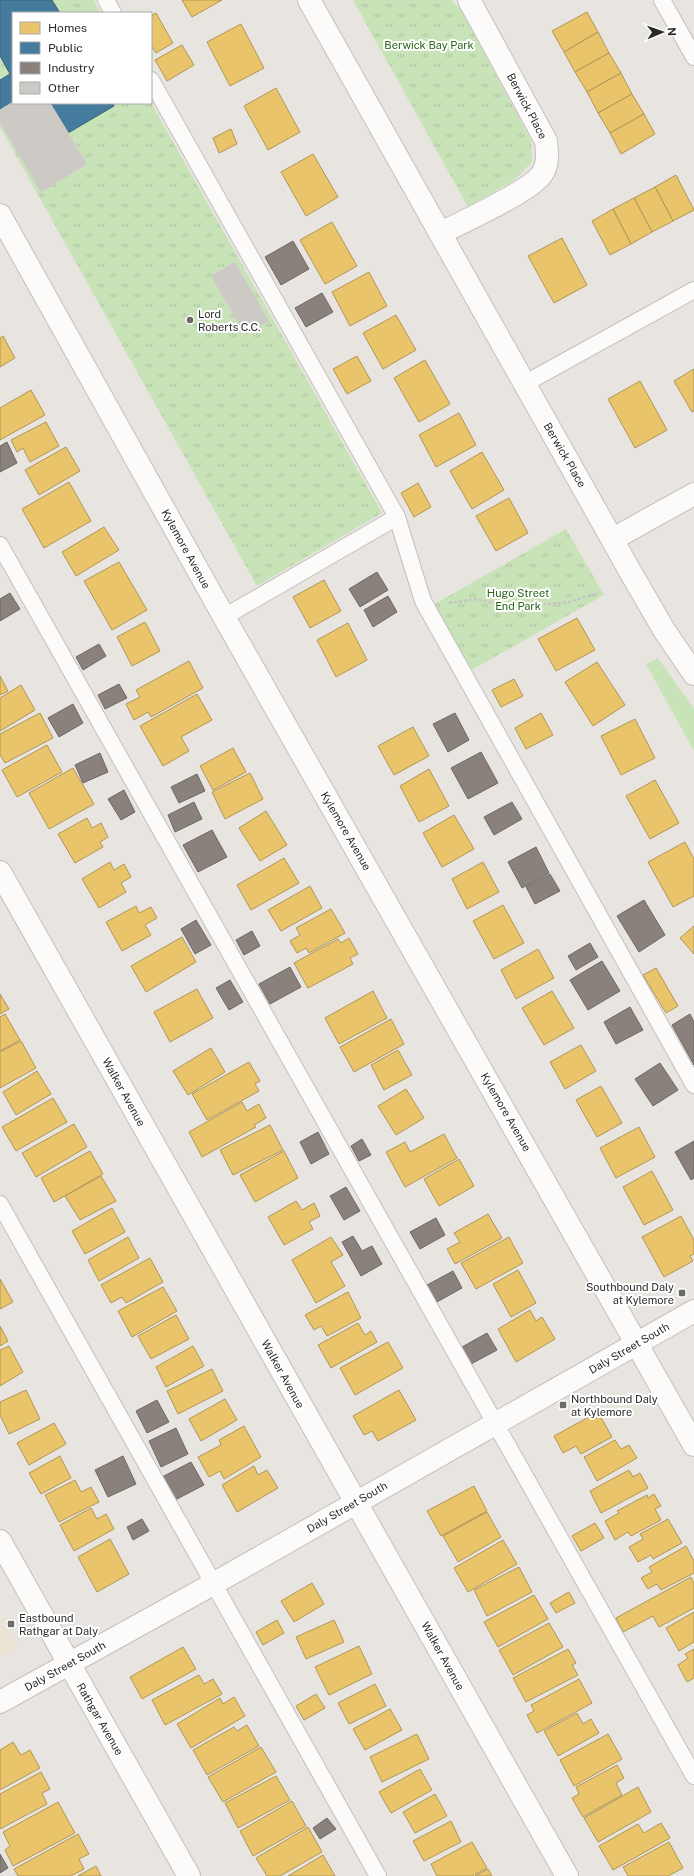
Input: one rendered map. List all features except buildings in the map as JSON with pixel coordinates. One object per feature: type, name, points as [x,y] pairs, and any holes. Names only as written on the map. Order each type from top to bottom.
[{"type":"street","name":"Berwick Place","points":[[309,0],[524,384],[664,630],[694,674]]},
{"type":"street","name":"Berwick Place","points":[[440,233],[530,186],[542,174],[548,159],[546,141],[469,0]]},
{"type":"street","name":"Kylemore Avenue","points":[[0,215],[224,617],[638,1343],[694,1445]]},
{"type":"street","points":[[613,539],[694,494]]},
{"type":"street","name":"Walker Avenue","points":[[0,872],[567,1876]]},
{"type":"street","name":"Daly Street South","points":[[0,1702],[213,1584],[355,1502],[694,1311]]},
{"type":"street","name":"Rathgar Avenue","points":[[0,1541],[68,1664],[189,1876]]},
{"type":"lane","points":[[106,0],[112,12]]},
{"type":"lane","points":[[662,0],[694,57]]},
{"type":"lane","points":[[152,82],[397,517],[423,601],[427,609],[694,1086]]},
{"type":"lane","points":[[524,384],[694,290]]},
{"type":"lane","points":[[224,617],[397,517]]},
{"type":"lane","points":[[0,545],[694,1776]]},
{"type":"lane","points":[[0,1204],[378,1876]]},
{"type":"path","points":[[427,609],[433,604],[474,599],[507,605],[534,605],[569,602],[598,593]]},
{"type":"shaded area","points":[[0,1614],[18,1646],[0,1657]]},
{"type":"green space","name":"Lord Roberts C.C.","points":[[0,0],[93,0],[100,12],[12,12],[12,104],[152,104],[382,513],[257,586],[0,127]]},
{"type":"green space","name":"Berwick Bay Park","points":[[353,0],[451,0],[461,10],[531,140],[532,162],[514,180],[468,207]]},
{"type":"green space","name":"Hugo Street End Park","points":[[566,529],[604,595],[470,671],[433,605]]},
{"type":"green space","points":[[658,658],[694,709],[694,751],[646,664]]},
{"type":"place","name":"Lord Roberts C.C.","points":[[190,320]]},
{"type":"place","name":"Southbound Daly at Kylemore","points":[[682,1293]]},
{"type":"place","name":"Northbound Daly at Kylemore","points":[[563,1405]]},
{"type":"place","name":"Eastbound Rathgar at Daly","points":[[11,1624]]}]
